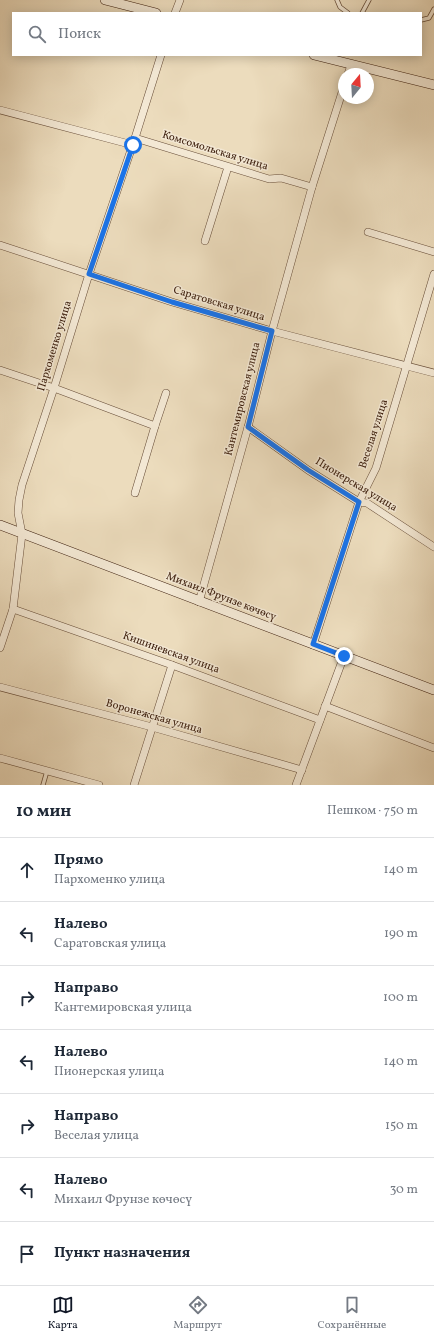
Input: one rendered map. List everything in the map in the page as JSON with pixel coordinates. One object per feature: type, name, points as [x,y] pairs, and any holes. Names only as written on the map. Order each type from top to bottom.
[{"type":"main road","points":[[104,0],[152,12]]},
{"type":"main road","points":[[323,56],[341,58],[351,65],[434,85]]},
{"type":"main road","name":"Михаил Фрунзе көчөсү","points":[[0,525],[199,602],[434,690]]},
{"type":"street","points":[[175,12],[180,0]]},
{"type":"street","name":"Пархоменко улица","points":[[0,646],[13,609],[22,534],[18,513],[22,484],[161,56]]},
{"type":"street","name":"Кантемировская улица","points":[[199,602],[248,427],[272,331],[312,187],[338,104]]},
{"type":"street","name":"Комсомольская улица","points":[[0,110],[134,142],[269,179],[281,178],[312,187]]},
{"type":"street","points":[[205,241],[228,167]]},
{"type":"street","points":[[368,232],[434,252]]},
{"type":"street","name":"Саратовская улица","points":[[0,245],[172,302],[272,331],[434,373]]},
{"type":"street","name":"Веселая улица","points":[[313,644],[359,502],[376,468],[434,274]]},
{"type":"street","points":[[0,370],[54,388],[155,426]]},
{"type":"street","points":[[136,493],[166,393]]},
{"type":"street","name":"Пионерская улица","points":[[248,427],[308,470],[359,502],[367,503],[434,547]]},
{"type":"street","name":"Кишиневская улица","points":[[13,609],[172,665],[320,720]]},
{"type":"street","points":[[296,785],[344,656]]},
{"type":"street","points":[[134,785],[172,665]]},
{"type":"street","name":"Воронежская улица","points":[[0,687],[152,727],[302,770]]},
{"type":"street","points":[[325,706],[434,748]]},
{"type":"street","points":[[0,758],[99,785]]},
{"type":"lane","points":[[337,0],[340,7],[347,12]]},
{"type":"lane","points":[[363,12],[369,0]]},
{"type":"lane","points":[[422,20],[429,18],[434,10]]},
{"type":"lane","points":[[43,785],[47,771]]},
{"type":"route","points":[[133,145],[89,274],[172,302],[272,331],[248,427],[308,470],[359,502],[313,644],[344,656]]}]
